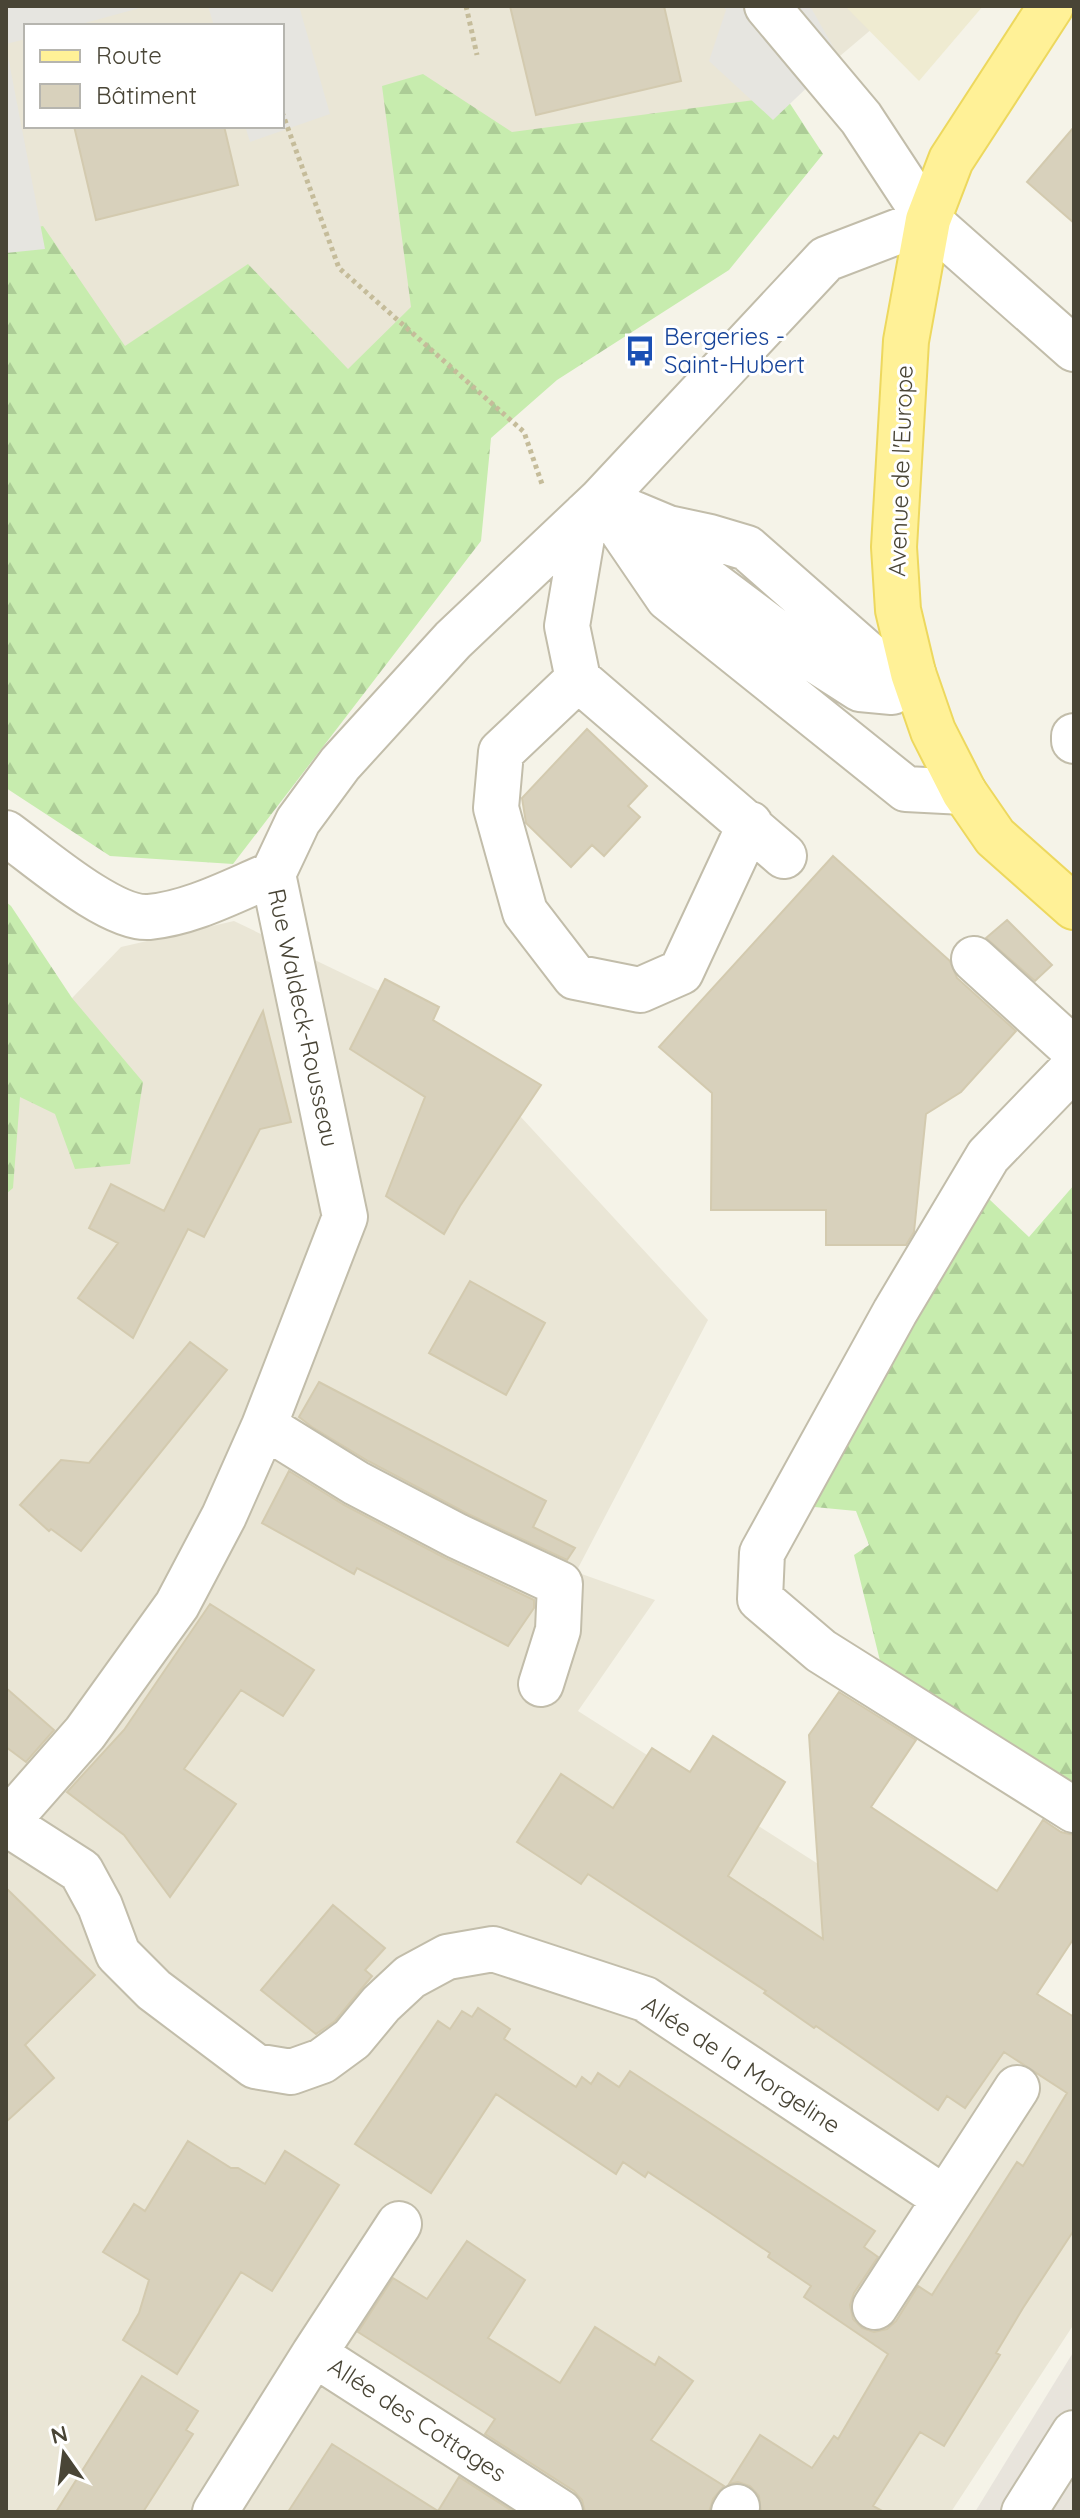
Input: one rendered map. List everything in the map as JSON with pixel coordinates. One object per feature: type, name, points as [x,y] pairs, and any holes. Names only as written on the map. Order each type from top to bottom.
[{"type":"main road","points":[[928,220],[951,160],[1051,6]]},
{"type":"main road","name":"Avenue de l'Europe","points":[[928,220],[906,341],[894,547],[898,610],[913,673],[933,731],[964,792],[995,837],[1074,907]]},
{"type":"street","points":[[767,6],[861,118],[928,220],[1074,349]]},
{"type":"street","name":"Rue Waldeck-Rousseau","points":[[6,1823],[85,1733],[177,1605],[224,1516],[264,1426],[345,1217],[273,874],[298,821],[340,764],[453,640],[585,516],[826,259],[928,220]]},
{"type":"street","points":[[585,516],[668,528],[747,548],[871,657],[913,673]]},
{"type":"street","points":[[585,516],[567,626],[578,679],[784,856]]},
{"type":"street","points":[[585,516],[668,598],[906,789],[964,792]]},
{"type":"street","points":[[578,679],[501,752],[496,808],[525,912],[575,977],[640,990],[681,972],[750,824]]},
{"type":"street","points":[[6,833],[105,905],[147,917],[195,906],[273,874]]},
{"type":"street","points":[[974,959],[1074,1050]]},
{"type":"street","points":[[1074,1067],[988,1156],[895,1312],[762,1553],[760,1599],[821,1651],[1074,1810]]},
{"type":"street","points":[[264,1426],[369,1490],[457,1536],[560,1584],[558,1630],[541,1684]]},
{"type":"street","name":"Allée de la Morgeline","points":[[6,1823],[81,1871],[100,1906],[118,1954],[154,1990],[255,2066],[291,2072],[322,2061],[352,2039],[381,2004],[410,1977],[447,1957],[493,1949],[645,1999],[944,2198]]},
{"type":"street","points":[[875,2307],[1017,2088]]},
{"type":"street","name":"Allée des Cottages","points":[[215,2512],[399,2224]]},
{"type":"street","name":"Allée des Cottages","points":[[314,2354],[560,2512]]},
{"type":"street","points":[[1024,2512],[1074,2433]]},
{"type":"path","points":[[466,6],[477,55]]},
{"type":"path","points":[[284,117],[339,268],[524,432],[547,499],[585,516]]},
{"type":"shaded area","points":[[6,6],[899,6],[637,228],[286,406],[6,343]]},
{"type":"shaded area","points":[[6,6],[147,6],[81,24],[24,24],[24,40],[6,44]]},
{"type":"shaded area","points":[[208,6],[299,6],[330,114],[250,142],[246,128],[284,128],[284,24],[213,24]]},
{"type":"shaded area","points":[[723,6],[810,6],[839,57],[773,120],[709,61],[726,10]]},
{"type":"shaded area","points":[[845,6],[983,6],[919,81]]},
{"type":"shaded area","points":[[6,46],[45,249],[6,253]]},
{"type":"shaded area","points":[[234,921],[425,1013],[708,1320],[576,1572],[655,1600],[578,1711],[1074,2027],[1074,2324],[951,2512],[6,2512],[6,1067],[121,947]]},
{"type":"shaded area","points":[[1074,2351],[1074,2512],[975,2512]]},
{"type":"green space","points":[[423,74],[512,132],[785,96],[823,154],[729,270],[557,380],[491,438],[481,541],[233,864],[110,856],[6,788],[6,233],[43,226],[125,346],[248,264],[348,369],[411,307],[382,86]]},
{"type":"green space","points":[[6,902],[72,998],[143,1082],[130,1164],[75,1169],[55,1114],[20,1097],[13,1188],[6,1194]]},
{"type":"green space","points":[[1074,1185],[1074,1795],[885,1681],[854,1555],[869,1545],[856,1511],[804,1506],[989,1199],[1029,1237]]},
{"type":"building","points":[[510,6],[664,6],[681,81],[536,115]]},
{"type":"building","points":[[1074,127],[1074,223],[1027,182]]},
{"type":"building","points":[[74,128],[224,128],[238,185],[96,220]]},
{"type":"building","points":[[587,729],[647,786],[628,806],[640,817],[604,856],[592,845],[571,867],[526,823],[522,798]]},
{"type":"building","points":[[833,856],[950,961],[957,978],[1016,1031],[961,1092],[926,1114],[914,1232],[906,1245],[826,1245],[826,1210],[711,1210],[712,1093],[659,1047]]},
{"type":"building","points":[[1007,920],[1052,965],[1035,981],[986,938]]},
{"type":"building","points":[[385,979],[439,1007],[433,1020],[541,1085],[444,1234],[386,1196],[425,1097],[350,1049]]},
{"type":"building","points":[[263,1011],[291,1122],[260,1129],[204,1237],[188,1229],[133,1338],[78,1298],[118,1243],[89,1228],[111,1184],[164,1211]]},
{"type":"building","points":[[470,1281],[545,1323],[506,1395],[429,1353]]},
{"type":"building","points":[[190,1342],[227,1370],[81,1551],[51,1529],[49,1531],[20,1505],[61,1460],[89,1463]]},
{"type":"building","points":[[319,1382],[546,1501],[533,1527],[575,1548],[567,1560],[468,1514],[368,1461],[312,1427],[299,1417]]},
{"type":"building","points":[[289,1471],[344,1505],[534,1600],[534,1608],[508,1646],[357,1568],[354,1574],[262,1523]]},
{"type":"building","points":[[210,1604],[314,1670],[283,1716],[241,1690],[184,1769],[236,1804],[170,1897],[124,1835],[67,1792],[124,1730]]},
{"type":"building","points":[[6,1688],[54,1730],[26,1762],[6,1747]]},
{"type":"building","points":[[839,1692],[916,1740],[871,1807],[997,1891],[1043,1820],[1061,1832],[1074,1835],[1074,1938],[1037,1994],[1074,2017],[1074,2230],[1023,2308],[996,2353],[1000,2355],[944,2446],[920,2432],[873,2506],[884,2512],[761,2512],[759,2496],[750,2486],[738,2482],[729,2484],[760,2435],[812,2468],[834,2436],[838,2439],[888,2354],[804,2297],[811,2286],[768,2257],[770,2253],[709,2212],[648,2172],[645,2177],[623,2162],[616,2174],[496,2094],[431,2193],[355,2144],[438,2021],[450,2029],[462,2011],[472,2017],[478,2008],[510,2029],[504,2039],[576,2087],[582,2077],[591,2084],[598,2073],[619,2087],[630,2071],[875,2231],[864,2247],[878,2257],[854,2293],[850,2305],[853,2319],[862,2328],[874,2332],[887,2329],[896,2321],[918,2286],[932,2295],[1017,2162],[1023,2166],[1067,2093],[1004,2052],[965,2108],[947,2096],[938,2110],[816,2026],[814,2028],[764,1993],[766,1991],[588,1874],[581,1884],[517,1842],[561,1774],[613,1808],[652,1748],[690,1772],[713,1736],[785,1782],[728,1876],[823,1939],[809,1735]]},
{"type":"building","points":[[6,1888],[95,1975],[25,2045],[54,2078],[6,2122]]},
{"type":"building","points":[[333,1905],[385,1948],[365,1970],[372,1976],[335,2021],[316,2034],[261,1990]]},
{"type":"building","points":[[188,2141],[231,2168],[238,2168],[265,2184],[285,2151],[339,2185],[272,2291],[241,2272],[177,2374],[123,2340],[139,2313],[149,2280],[103,2252],[134,2204],[145,2211]]},
{"type":"building","points":[[467,2241],[525,2280],[488,2338],[560,2383],[595,2327],[655,2365],[659,2357],[693,2381],[651,2440],[724,2486],[713,2499],[709,2512],[585,2512],[582,2500],[574,2491],[485,2434],[495,2419],[358,2332],[393,2278],[427,2299]]},
{"type":"building","points":[[142,2376],[198,2411],[186,2430],[193,2434],[143,2512],[56,2512]]},
{"type":"building","points":[[332,2444],[438,2511],[459,2477],[514,2512],[288,2512]]},
{"type":"place","name":"Bergeries - Saint-Hubert","points":[[640,351]]}]
